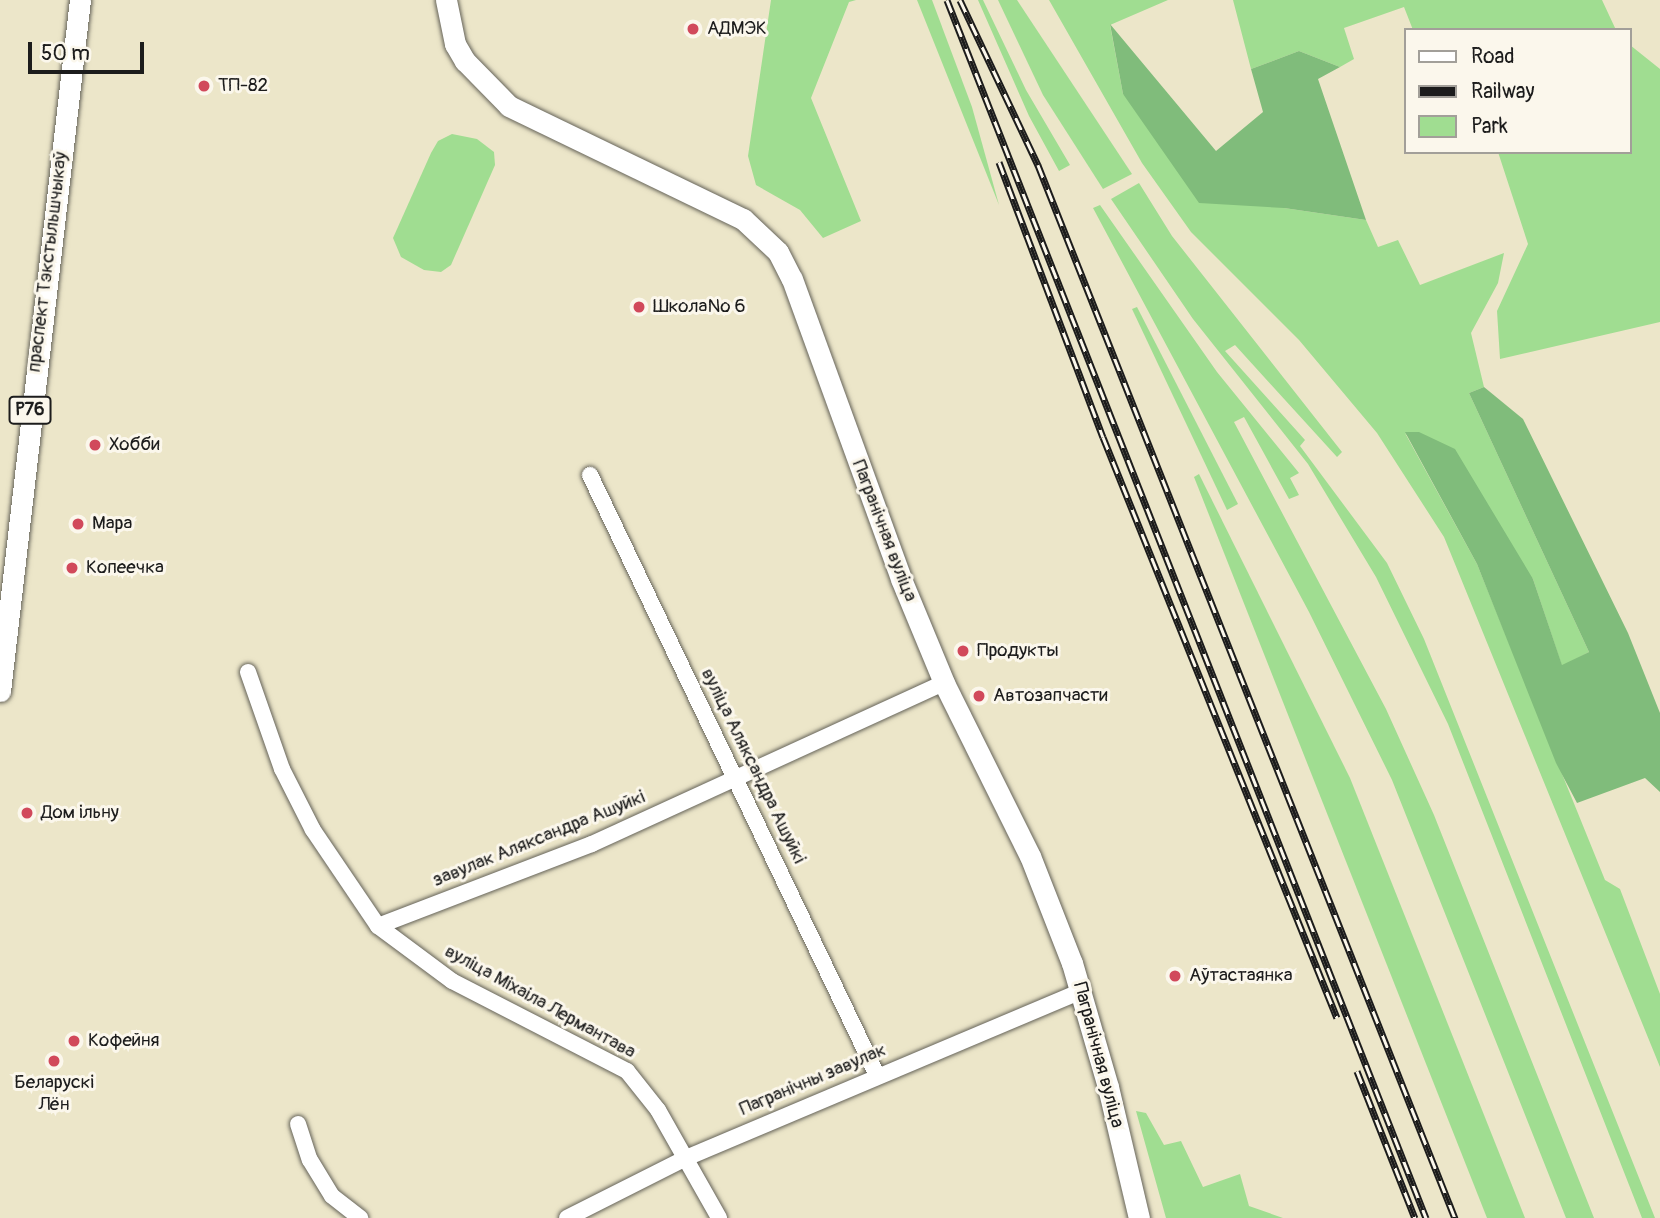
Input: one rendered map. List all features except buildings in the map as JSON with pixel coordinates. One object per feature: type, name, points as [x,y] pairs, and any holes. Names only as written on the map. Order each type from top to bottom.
[{"type":"main road","name":"праспект Тэкстыльшчыкаў","points":[[0,690],[3,618],[80,0]]},
{"type":"main road","name":"Пагранічная вуліца","points":[[446,0],[455,44],[465,61],[509,106],[743,219],[778,252],[944,683],[1030,856],[1082,992],[1139,1218]]},
{"type":"street","name":"вуліца Аляксандра Ашуйкі","points":[[590,475],[877,1075]]},
{"type":"street","name":"вуліца Міхаіла Лермантава","points":[[248,672],[282,769],[313,830],[377,926],[452,981],[627,1071],[658,1110],[719,1218]]},
{"type":"street","name":"завулак Аляксандра Ашуйкі","points":[[377,926],[592,844],[944,683]]},
{"type":"street","name":"Пагранічны завулак","points":[[566,1218],[686,1158],[877,1075],[1082,992]]},
{"type":"street","points":[[298,1124],[310,1160],[332,1196],[360,1218]]},
{"type":"green space","points":[[771,0],[856,0],[849,2],[811,98],[861,221],[823,238],[800,210],[756,185],[748,156]]},
{"type":"green space","points":[[917,0],[932,0],[972,107],[999,205]]},
{"type":"green space","points":[[978,0],[983,0],[1026,90],[1070,165],[1059,171],[1029,116]]},
{"type":"green space","points":[[998,0],[1017,0],[1132,174],[1103,189],[1043,95]]},
{"type":"green space","points":[[1049,0],[1168,0],[1110,25],[1123,94],[1284,208],[1366,220],[1378,247],[1398,240],[1420,285],[1504,253],[1498,283],[1471,333],[1484,387],[1469,393],[1589,652],[1562,666],[1533,579],[1405,433],[1477,564],[1605,880],[1620,889],[1660,994],[1660,1067],[1444,537],[1377,433],[1299,340],[1191,232],[1142,163]]},
{"type":"green space","points":[[1233,0],[1602,0],[1615,28],[1412,28],[1404,7],[1344,28],[1354,59],[1340,67],[1299,51],[1251,69]]},
{"type":"green space","points":[[1110,24],[1216,151],[1263,112],[1251,69],[1299,51],[1340,67],[1318,79],[1366,220],[1284,208],[1199,203],[1123,94]]},
{"type":"green space","points":[[1632,47],[1660,69],[1660,322],[1500,359],[1497,311],[1528,244],[1499,154],[1632,154]]},
{"type":"green space","points":[[452,134],[477,139],[494,152],[495,165],[451,265],[441,272],[424,270],[401,257],[393,238],[431,153],[438,141]]},
{"type":"green space","points":[[1139,183],[1172,236],[1342,452],[1337,457],[1235,345],[1225,351],[1305,440],[1300,446],[1387,563],[1424,639],[1655,1218],[1642,1218],[1448,724],[1376,577],[1308,464],[1193,319],[1111,199]]},
{"type":"green space","points":[[1100,205],[1217,372],[1299,473],[1290,478],[1299,495],[1289,499],[1244,417],[1234,422],[1386,709],[1434,815],[1594,1218],[1566,1218],[1392,780],[1309,612],[1093,208]]},
{"type":"green space","points":[[1137,307],[1238,504],[1227,510],[1132,309]]},
{"type":"green space","points":[[1484,387],[1523,419],[1628,633],[1660,713],[1660,792],[1645,778],[1577,803],[1556,763],[1477,564],[1405,432],[1419,432],[1455,449],[1533,579],[1562,665],[1589,652],[1469,393]]},
{"type":"green space","points":[[1199,474],[1350,778],[1525,1218],[1487,1218],[1194,477]]},
{"type":"green space","points":[[1136,1111],[1146,1113],[1164,1145],[1181,1141],[1203,1187],[1240,1174],[1249,1206],[1283,1218],[1166,1218]]},
{"type":"railway","points":[[947,0],[1426,1218]]},
{"type":"railway","points":[[960,0],[1038,165],[1455,1218]]},
{"type":"railway","points":[[999,162],[1103,437],[1337,1018]]},
{"type":"railway","points":[[1357,1071],[1415,1218]]},
{"type":"place","name":"АДМЭК","points":[[693,29]]},
{"type":"place","name":"ТП-82","points":[[204,86]]},
{"type":"place","name":"Школа№ 6","points":[[639,307]]},
{"type":"place","name":"Хобби","points":[[95,445]]},
{"type":"place","name":"Мара","points":[[78,524]]},
{"type":"place","name":"Копеечка","points":[[72,568]]},
{"type":"place","name":"Продукты","points":[[963,651]]},
{"type":"place","name":"Автозапчасти","points":[[979,696]]},
{"type":"place","name":"Дом ільну","points":[[27,813]]},
{"type":"place","name":"Аўтастаянка","points":[[1175,976]]},
{"type":"place","name":"Кофейня","points":[[74,1041]]},
{"type":"place","name":"Беларускі Лён","points":[[54,1061]]}]
